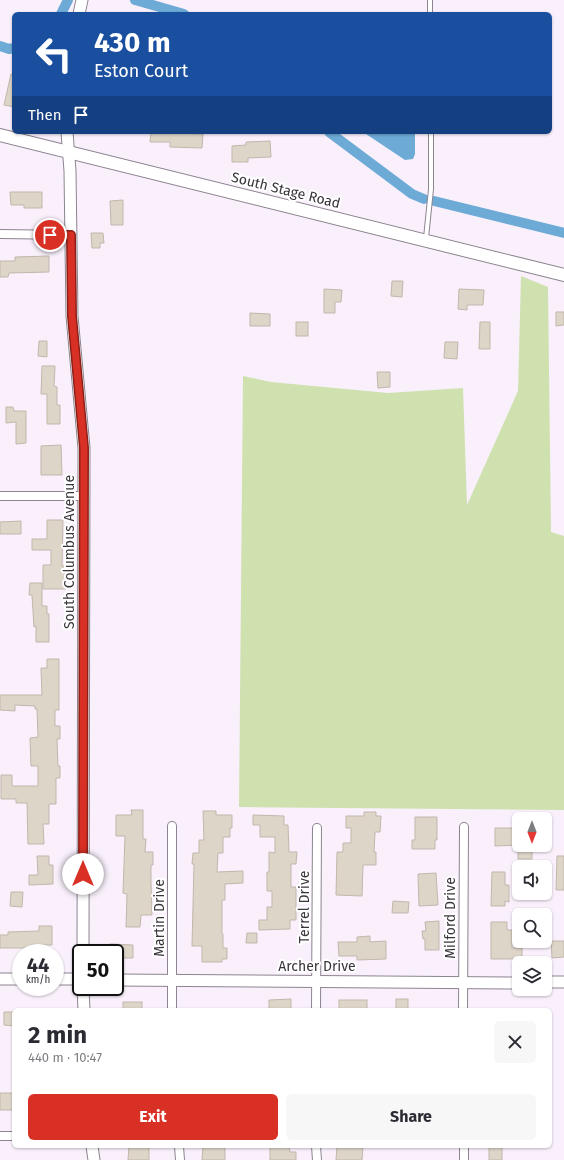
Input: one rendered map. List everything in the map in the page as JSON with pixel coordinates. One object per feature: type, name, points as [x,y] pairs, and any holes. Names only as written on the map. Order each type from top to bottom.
[{"type":"main road","points":[[79,12],[82,0]]},
{"type":"main road","name":"South Columbus Avenue","points":[[67,134],[70,171],[72,316],[82,428],[84,496],[83,944]]},
{"type":"main road","name":"South Stage Road","points":[[0,135],[564,275]]},
{"type":"main road","points":[[0,979],[12,979]]},
{"type":"main road","name":"Archer Drive","points":[[124,980],[512,982]]},
{"type":"main road","points":[[552,982],[564,982]]},
{"type":"main road","points":[[83,996],[84,1008]]},
{"type":"main road","points":[[92,1148],[94,1160]]},
{"type":"street","points":[[0,234],[71,235]]},
{"type":"street","points":[[0,496],[84,496]]},
{"type":"street","name":"Martin Drive","points":[[172,826],[172,1008]]},
{"type":"street","name":"Milford Drive","points":[[463,1008],[464,827]]},
{"type":"street","name":"Terrel Drive","points":[[316,1008],[317,828]]},
{"type":"street","points":[[0,1136],[12,1136]]},
{"type":"street","points":[[179,1148],[180,1160]]},
{"type":"street","points":[[316,1148],[317,1160]]},
{"type":"street","points":[[464,1148],[464,1160]]},
{"type":"lane","points":[[430,0],[430,12]]},
{"type":"lane","points":[[426,241],[431,189],[431,134]]},
{"type":"green space","points":[[521,276],[548,287],[551,532],[564,536],[564,810],[239,807],[243,376],[271,382],[388,393],[463,388],[467,505],[518,391]]},
{"type":"water","points":[[366,134],[415,134],[415,154],[413,159],[405,160]]},
{"type":"building","points":[[11,74],[12,74],[12,107],[4,105]]},
{"type":"building","points":[[151,134],[203,134],[202,148],[170,147],[170,142],[150,142]]},
{"type":"building","points":[[270,141],[271,157],[248,158],[248,162],[232,162],[232,146],[246,145],[246,142]]},
{"type":"building","points":[[10,192],[42,192],[42,208],[24,208],[24,205],[11,205]]},
{"type":"building","points":[[123,200],[123,225],[111,225],[110,201]]},
{"type":"building","points":[[91,233],[103,233],[104,243],[100,243],[100,248],[92,248]]},
{"type":"building","points":[[49,256],[49,272],[9,273],[8,277],[0,277],[0,261],[15,261],[15,257]]},
{"type":"building","points":[[392,281],[403,281],[402,297],[391,296]]},
{"type":"building","points":[[324,289],[342,290],[341,302],[335,302],[335,313],[324,313]]},
{"type":"building","points":[[459,289],[484,290],[483,305],[467,305],[467,310],[458,309]]},
{"type":"building","points":[[556,312],[564,312],[564,325],[556,326]]},
{"type":"building","points":[[250,313],[270,314],[270,326],[250,326]]},
{"type":"building","points":[[296,322],[308,322],[308,336],[296,336]]},
{"type":"building","points":[[480,322],[490,322],[490,349],[479,349]]},
{"type":"building","points":[[39,341],[47,341],[47,357],[38,356]]},
{"type":"building","points":[[445,342],[458,342],[457,359],[444,358]]},
{"type":"building","points":[[42,366],[55,366],[54,386],[57,387],[57,405],[60,405],[60,424],[47,424],[47,394],[41,394]]},
{"type":"building","points":[[377,372],[390,372],[390,387],[378,388]]},
{"type":"building","points":[[6,407],[13,407],[14,411],[26,411],[26,443],[16,444],[16,422],[6,423]]},
{"type":"building","points":[[61,445],[62,475],[41,475],[41,446]]},
{"type":"building","points":[[47,520],[63,520],[62,566],[66,566],[66,589],[43,589],[43,565],[51,565],[51,550],[32,550],[32,539],[47,539]]},
{"type":"building","points":[[21,521],[21,534],[0,534],[0,522]]},
{"type":"building","points":[[30,583],[42,583],[42,606],[47,606],[47,614],[49,614],[49,642],[36,642],[36,626],[34,627],[32,595],[29,595]]},
{"type":"building","points":[[47,659],[59,659],[59,710],[55,710],[55,726],[60,726],[60,739],[57,739],[60,778],[56,778],[56,804],[49,804],[49,824],[43,824],[44,844],[28,844],[27,803],[16,803],[16,799],[1,799],[1,775],[12,775],[12,786],[38,786],[38,766],[31,766],[30,738],[38,737],[37,709],[35,709],[35,706],[15,705],[15,711],[0,710],[0,695],[42,695],[41,668],[47,668]]},
{"type":"building","points":[[131,810],[143,810],[143,839],[146,839],[145,852],[153,852],[153,865],[151,865],[152,915],[141,915],[140,927],[126,927],[127,894],[123,893],[125,836],[116,836],[116,815],[132,815]]},
{"type":"building","points":[[203,811],[216,811],[216,815],[232,815],[230,837],[223,837],[223,853],[218,853],[217,872],[243,871],[243,883],[225,884],[225,900],[222,900],[222,934],[223,948],[227,948],[227,959],[222,959],[222,962],[202,962],[202,946],[192,946],[194,864],[192,864],[193,853],[199,853],[199,840],[204,840]]},
{"type":"building","points":[[364,812],[376,812],[376,816],[381,816],[380,832],[375,832],[374,852],[376,852],[376,865],[363,865],[362,896],[336,895],[337,852],[343,852],[343,843],[351,843],[351,828],[346,828],[346,816],[364,816]]},
{"type":"building","points":[[253,815],[284,816],[284,825],[288,825],[289,852],[297,852],[296,864],[291,864],[291,887],[296,887],[296,920],[290,920],[290,929],[259,930],[259,920],[267,920],[267,907],[272,907],[272,891],[267,891],[267,872],[269,872],[269,852],[275,853],[275,837],[260,837],[260,825],[253,825]]},
{"type":"building","points":[[415,817],[437,817],[437,840],[435,840],[435,849],[412,849],[412,840],[415,840]]},
{"type":"building","points":[[495,828],[512,828],[512,845],[495,846]]},
{"type":"building","points":[[518,852],[532,852],[532,859],[518,859]]},
{"type":"building","points":[[37,856],[49,856],[49,865],[53,865],[53,884],[29,885],[29,875],[38,875]]},
{"type":"building","points":[[557,856],[564,856],[564,890],[556,890]]},
{"type":"building","points":[[492,872],[505,872],[505,885],[509,885],[509,902],[505,901],[505,906],[491,906]]},
{"type":"building","points":[[436,873],[438,905],[419,906],[418,874]]},
{"type":"building","points":[[11,892],[23,892],[22,907],[10,906]]},
{"type":"building","points":[[393,901],[409,902],[408,913],[392,913]]},
{"type":"building","points":[[439,921],[439,950],[425,950],[425,939],[423,939],[422,931],[426,931],[425,922]]},
{"type":"building","points":[[491,922],[507,922],[507,930],[512,930],[512,948],[522,948],[522,956],[512,956],[512,959],[491,959]]},
{"type":"building","points":[[39,926],[52,926],[52,944],[12,944],[12,948],[0,948],[0,935],[8,935],[8,932],[39,931]]},
{"type":"building","points":[[247,933],[257,933],[257,943],[246,943]]},
{"type":"building","points":[[370,936],[370,942],[386,941],[386,959],[357,960],[357,956],[339,956],[338,942],[357,942],[357,937]]},
{"type":"building","points":[[552,941],[564,941],[564,957],[552,958]]},
{"type":"building","points":[[124,945],[133,945],[133,958],[124,958]]},
{"type":"building","points":[[291,999],[291,1008],[269,1008],[269,1000]]},
{"type":"building","points":[[396,999],[408,999],[408,1008],[396,1008]]},
{"type":"building","points":[[339,1000],[367,1000],[367,1008],[339,1008]]},
{"type":"building","points":[[123,1002],[142,1002],[142,1008],[123,1008]]},
{"type":"building","points":[[4,1012],[12,1012],[12,1026],[4,1025]]},
{"type":"building","points":[[0,1093],[12,1093],[12,1110],[0,1110]]},
{"type":"building","points":[[129,1148],[149,1148],[149,1160],[128,1160]]},
{"type":"building","points":[[203,1148],[225,1148],[225,1160],[202,1160]]},
{"type":"building","points":[[270,1148],[289,1148],[290,1152],[296,1152],[296,1160],[270,1160]]},
{"type":"building","points":[[337,1148],[363,1148],[362,1160],[336,1160]]},
{"type":"building","points":[[489,1148],[502,1148],[502,1160],[489,1160]]},
{"type":"waterway","points":[[62,12],[68,0]]},
{"type":"waterway","points":[[135,0],[177,12]]},
{"type":"waterway","points":[[0,46],[12,48]]},
{"type":"waterway","points":[[332,134],[412,194],[424,199]]},
{"type":"waterway","points":[[434,201],[564,233]]},
{"type":"route","points":[[50,235],[71,235],[72,316],[84,448],[83,874]]}]
